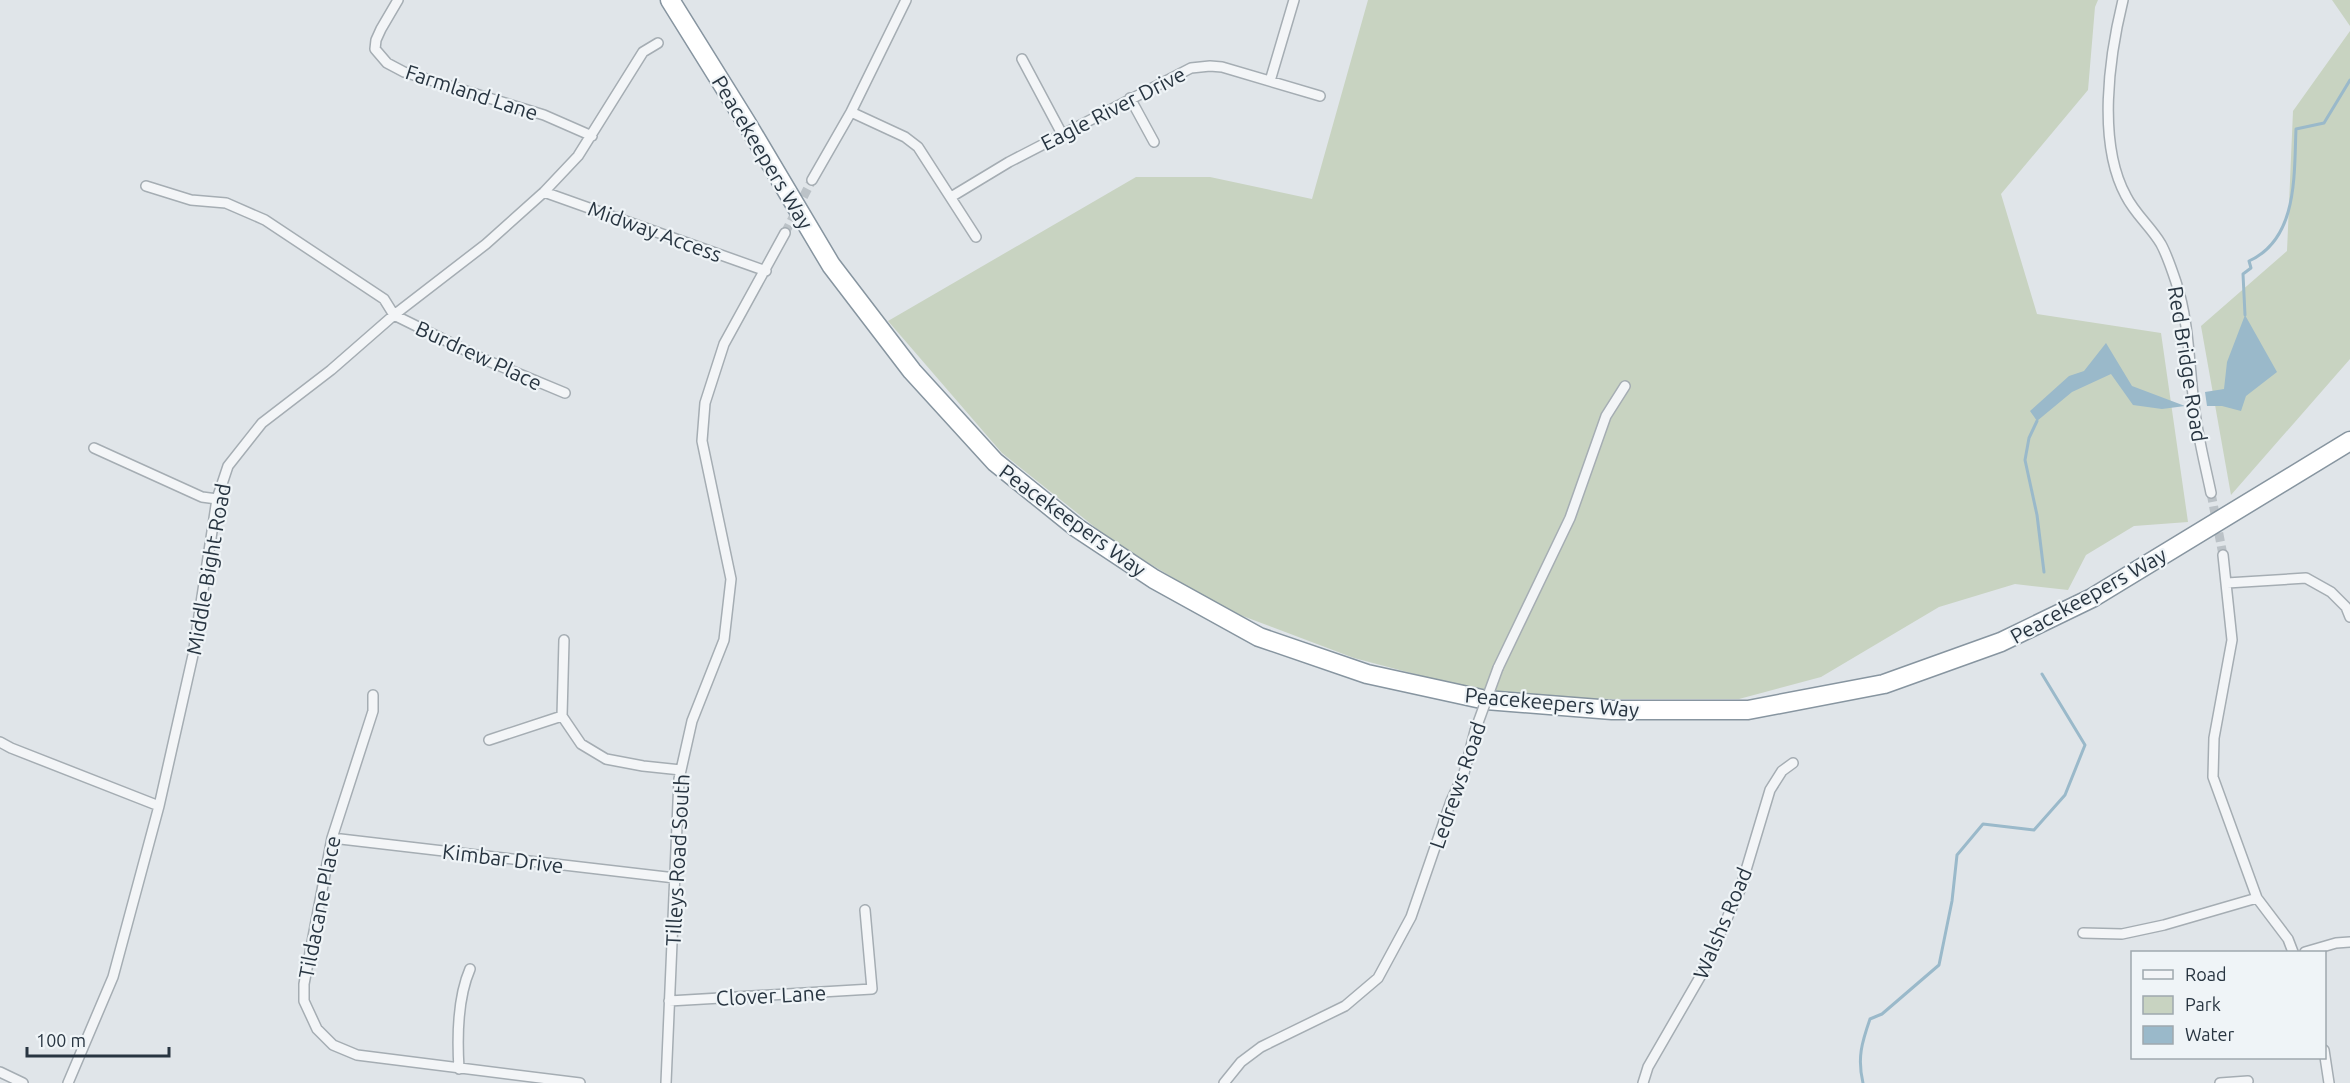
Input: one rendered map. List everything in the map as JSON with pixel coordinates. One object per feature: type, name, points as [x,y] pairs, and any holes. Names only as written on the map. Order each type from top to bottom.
[{"type":"highway","name":"Peacekeepers Way","points":[[670,0],[831,265],[912,371],[995,462],[1077,528],[1154,579],[1259,637],[1367,674],[1486,700],[1612,710],[1748,710],[1884,684],[2001,642],[2092,598],[2350,441]]},
{"type":"street","name":"Farmland Lane","points":[[398,0],[376,40],[375,49],[387,63],[404,72],[544,115],[592,136]]},
{"type":"street","points":[[812,180],[850,112],[906,0]]},
{"type":"street","points":[[1270,81],[1294,0]]},
{"type":"street","name":"Red Bridge Road","points":[[2123,0],[2113,40],[2108,121],[2110,146],[2116,176],[2127,199],[2161,244],[2177,284],[2187,335],[2194,407],[2211,494]]},
{"type":"street","name":"Middle Bight Road","points":[[68,1083],[113,977],[159,806],[193,655],[217,499],[228,466],[262,423],[331,370],[394,315],[486,244],[544,192],[578,156],[643,52],[658,43]]},
{"type":"street","points":[[1022,59],[1062,134]]},
{"type":"street","name":"Eagle River Drive","points":[[951,197],[1000,167],[1180,72],[1203,66],[1228,68],[1320,96]]},
{"type":"street","points":[[1130,98],[1154,142]]},
{"type":"street","points":[[850,112],[912,142],[928,159],[976,237]]},
{"type":"street","points":[[146,186],[191,200],[226,203],[265,219],[384,299],[394,315]]},
{"type":"street","name":"Midway Access","points":[[544,192],[766,271]]},
{"type":"street","name":"Tilleys Road South","points":[[666,1083],[681,770],[692,721],[724,639],[731,579],[702,441],[705,404],[724,344],[785,233]]},
{"type":"street","name":"Burdrew Place","points":[[394,315],[481,358],[565,393]]},
{"type":"street","name":"Ledrews Road","points":[[1224,1083],[1241,1062],[1262,1047],[1345,1005],[1378,978],[1411,917],[1451,801],[1464,773],[1475,731],[1497,668],[1570,518],[1606,416],[1624,386]]},
{"type":"street","points":[[94,448],[202,497],[217,499]]},
{"type":"street","points":[[2223,555],[2232,640],[2214,738],[2213,777],[2257,898],[2288,939],[2293,951]]},
{"type":"street","points":[[2227,583],[2306,578],[2331,592],[2346,607],[2350,617]]},
{"type":"street","points":[[564,640],[562,716],[581,744],[606,759],[681,770]]},
{"type":"street","name":"Tildacane Place","points":[[372,694],[373,711],[332,838],[303,984],[304,1001],[312,1021],[324,1038],[344,1052],[372,1058],[580,1083]]},
{"type":"street","points":[[489,740],[562,716]]},
{"type":"street","points":[[0,742],[159,806]]},
{"type":"street","name":"Walshs Road","points":[[1643,1083],[1648,1066],[1700,977],[1740,891],[1770,790],[1782,771],[1793,763]]},
{"type":"street","name":"Kimbar Drive","points":[[332,838],[675,878]]},
{"type":"street","points":[[2083,933],[2122,934],[2257,898]]},
{"type":"street","name":"Clover Lane","points":[[669,1001],[872,989],[865,910]]},
{"type":"street","points":[[2308,951],[2336,943],[2350,942]]},
{"type":"street","points":[[459,1069],[457,1045],[464,984],[470,969]]},
{"type":"street","points":[[2326,1058],[2329,1083]]},
{"type":"street","points":[[0,1072],[23,1083]]},
{"type":"street","points":[[2220,1083],[2248,1081]]},
{"type":"green space","points":[[1368,0],[2098,0],[2095,7],[2088,90],[2001,194],[2037,314],[2161,333],[2188,522],[2134,526],[2086,555],[2068,590],[2015,584],[1939,607],[1821,677],[1739,699],[1572,699],[1479,691],[1354,658],[1224,609],[1111,540],[1002,453],[888,321],[1136,177],[1210,177],[1312,199]]},
{"type":"green space","points":[[2332,0],[2350,0],[2350,26]]},
{"type":"green space","points":[[2350,31],[2350,359],[2231,495],[2201,326],[2287,251],[2293,111]]},
{"type":"water","points":[[2245,315],[2277,372],[2246,396],[2241,411],[2222,406],[2207,406],[2205,392],[2224,389],[2227,362]]},
{"type":"water","points":[[2106,343],[2132,386],[2185,406],[2162,409],[2133,405],[2111,374],[2072,392],[2037,421],[2030,411],[2069,376],[2084,371]]},
{"type":"waterway","points":[[2245,315],[2243,274],[2251,268],[2249,261],[2265,251],[2277,238],[2290,204],[2295,166],[2296,129],[2324,123],[2350,80]]},
{"type":"waterway","points":[[2037,421],[2029,438],[2025,460],[2037,515],[2044,572]]},
{"type":"waterway","points":[[1863,1083],[1860,1066],[1861,1050],[1870,1019],[1882,1014],[1939,965],[1952,901],[1957,855],[1983,824],[2034,830],[2065,795],[2085,745],[2042,674]]},
{"type":"tunnel","points":[[785,233],[812,180]]},
{"type":"tunnel","points":[[2211,493],[2223,555]]}]
